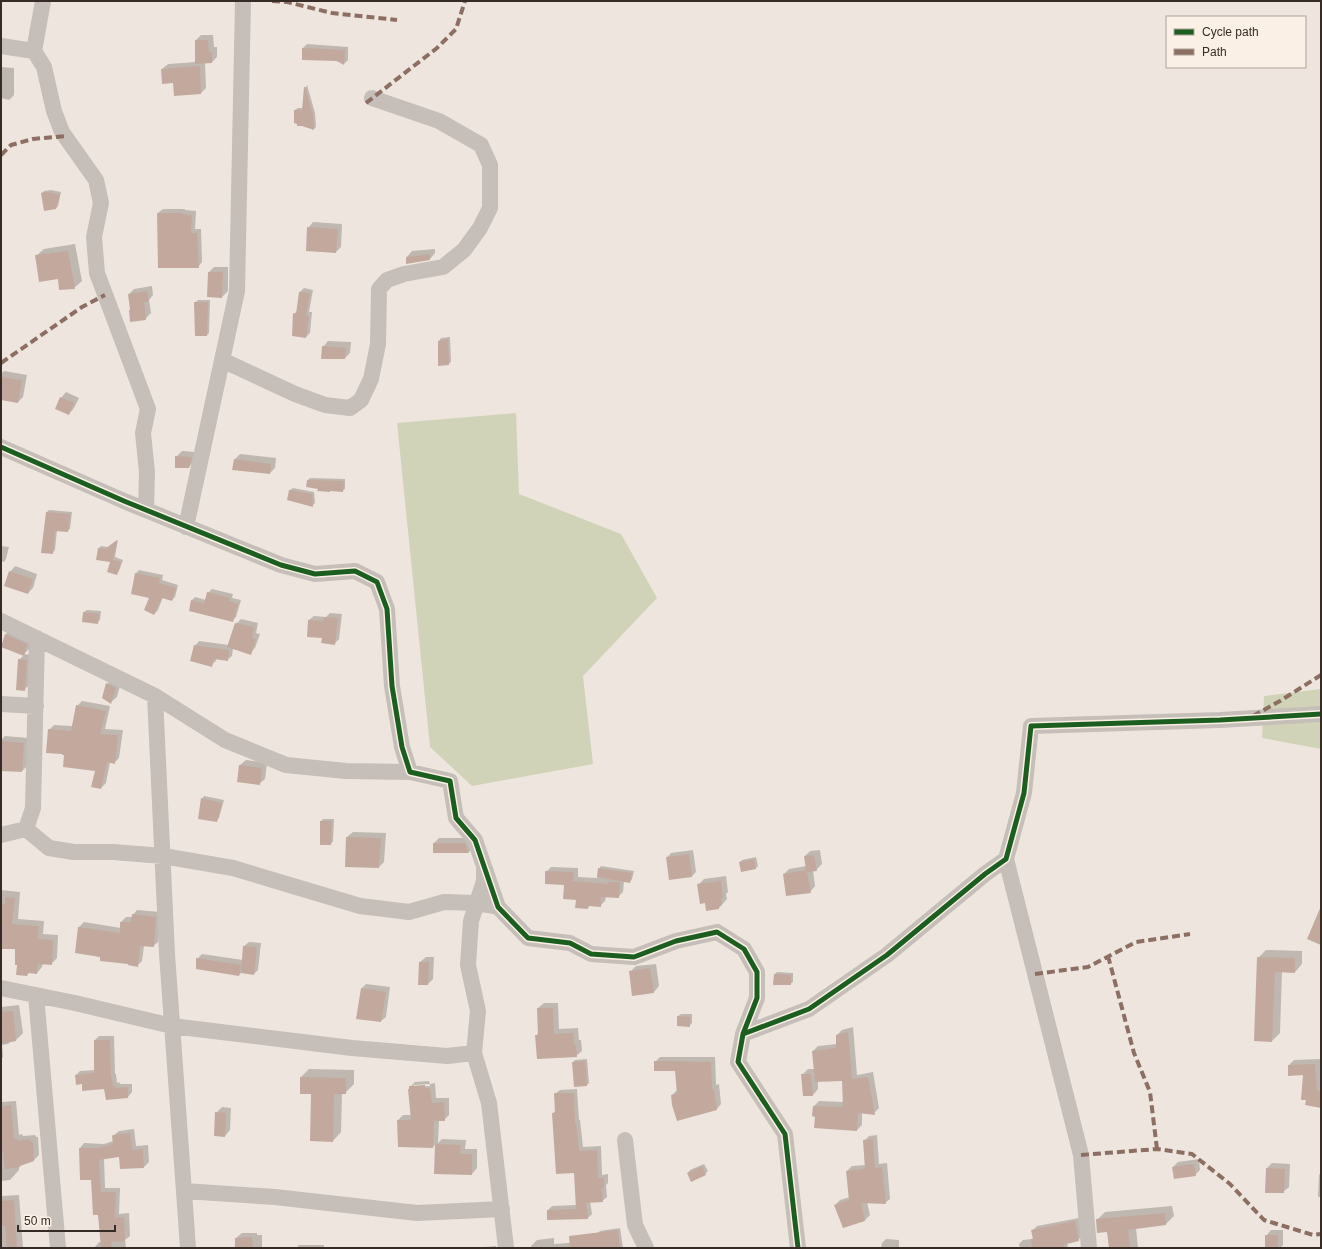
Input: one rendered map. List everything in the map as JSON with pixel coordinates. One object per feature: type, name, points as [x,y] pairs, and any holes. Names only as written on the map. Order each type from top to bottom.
[{"type":"street","points":[[43,1],[34,51],[44,67],[54,111],[62,132],[96,180],[101,203],[94,237],[97,273],[148,409],[143,433],[147,472],[146,510]]},
{"type":"street","points":[[186,527],[237,291],[243,1]]},
{"type":"street","points":[[1,46],[34,51]]},
{"type":"street","points":[[222,360],[295,394],[325,405],[350,408],[361,400],[370,379],[378,344],[379,289],[387,280],[404,274],[443,267],[464,250],[480,228],[490,208],[490,164],[480,145],[439,121],[372,98]]},
{"type":"street","points":[[1,447],[186,527],[281,565],[315,574],[355,571],[377,582],[387,609],[392,686],[402,747],[410,772]]},
{"type":"street","points":[[1,621],[155,696],[225,740],[286,765],[346,771],[410,772],[450,781],[456,818],[475,840],[498,907],[528,938],[570,943],[591,954],[634,957],[676,941],[717,932],[744,949],[757,972],[757,998],[743,1034],[738,1062],[785,1134],[798,1248]]},
{"type":"street","points":[[26,829],[33,808],[38,638]]},
{"type":"street","points":[[155,696],[167,954],[188,1248]]},
{"type":"street","points":[[1,704],[36,706]]},
{"type":"street","points":[[1089,1248],[1081,1155],[1006,858],[1024,793],[1031,726],[1220,720],[1321,714]]},
{"type":"street","points":[[26,829],[48,848],[74,852],[113,852],[163,856],[233,868],[360,906],[410,912],[444,902],[498,907]]},
{"type":"street","points":[[1,835],[26,829]]},
{"type":"street","points":[[743,1034],[809,1009],[887,955],[1006,858]]},
{"type":"street","points":[[484,868],[484,881],[471,921],[468,965],[478,1011],[474,1053],[489,1103],[506,1248]]},
{"type":"street","points":[[1,988],[172,1026],[352,1048],[447,1056],[474,1053]]},
{"type":"street","points":[[36,995],[58,1248]]},
{"type":"street","points":[[625,1140],[635,1225],[646,1248]]},
{"type":"street","points":[[184,1190],[275,1197],[417,1213],[502,1209]]},
{"type":"green space","points":[[516,413],[519,494],[621,534],[657,598],[583,676],[593,764],[472,786],[430,747],[397,423]]},
{"type":"green space","points":[[1321,689],[1321,749],[1262,738],[1264,696]]},
{"type":"building","points":[[195,40],[208,40],[209,52],[212,52],[212,63],[195,64]]},
{"type":"building","points":[[302,48],[345,50],[344,65],[337,61],[302,60]]},
{"type":"building","points":[[200,66],[201,94],[174,96],[173,83],[162,84],[161,69]]},
{"type":"building","points":[[304,87],[313,115],[314,130],[297,126],[297,124],[294,123],[294,110],[302,110]]},
{"type":"building","points":[[48,192],[60,195],[56,209],[44,211],[41,193]]},
{"type":"building","points":[[157,213],[182,213],[192,215],[191,233],[197,233],[199,268],[158,268]]},
{"type":"building","points":[[307,227],[338,229],[336,253],[306,251]]},
{"type":"building","points":[[68,251],[75,289],[59,290],[58,279],[39,282],[35,255]]},
{"type":"building","points":[[430,254],[430,260],[406,264],[406,257]]},
{"type":"building","points":[[208,272],[223,272],[222,298],[207,297]]},
{"type":"building","points":[[147,291],[149,302],[144,302],[146,320],[130,322],[128,294]]},
{"type":"building","points":[[299,292],[310,293],[306,315],[309,316],[306,338],[292,336],[293,313],[296,314]]},
{"type":"building","points":[[194,302],[208,302],[207,336],[195,336]]},
{"type":"building","points":[[448,339],[449,365],[438,366],[438,341]]},
{"type":"building","points":[[322,346],[346,348],[345,359],[321,359]]},
{"type":"building","points":[[1,377],[22,380],[18,403],[1,400]]},
{"type":"building","points":[[60,397],[74,403],[69,415],[55,409]]},
{"type":"building","points":[[175,456],[192,457],[189,468],[175,468]]},
{"type":"building","points":[[234,459],[271,464],[270,474],[232,470]]},
{"type":"building","points":[[307,480],[344,481],[343,492],[317,491],[318,489],[306,487]]},
{"type":"building","points":[[289,490],[312,494],[313,507],[287,500]]},
{"type":"building","points":[[46,512],[70,514],[68,532],[55,531],[53,554],[41,553]]},
{"type":"building","points":[[117,540],[113,560],[121,562],[117,575],[107,572],[110,562],[96,560],[98,548],[105,549]]},
{"type":"building","points":[[9,571],[33,579],[28,594],[4,586]]},
{"type":"building","points":[[135,573],[160,578],[159,583],[176,588],[172,601],[162,598],[154,615],[144,610],[149,598],[131,594]]},
{"type":"building","points":[[207,592],[230,598],[229,601],[238,604],[233,622],[189,611],[191,600],[204,604]]},
{"type":"building","points":[[83,612],[99,614],[98,624],[82,622]]},
{"type":"building","points":[[324,617],[338,618],[335,645],[321,643],[322,638],[307,637],[308,620],[323,621]]},
{"type":"building","points":[[235,623],[254,627],[252,638],[256,639],[251,655],[227,647]]},
{"type":"building","points":[[5,634],[27,644],[24,656],[1,647]]},
{"type":"building","points":[[194,645],[229,650],[228,661],[214,659],[212,667],[190,661]]},
{"type":"building","points":[[18,659],[27,660],[25,691],[16,690]]},
{"type":"building","points":[[106,683],[116,688],[111,704],[102,698]]},
{"type":"building","points":[[76,705],[106,711],[100,734],[118,735],[115,764],[107,762],[101,789],[91,787],[95,771],[63,767],[64,755],[46,753],[48,729],[71,731]]},
{"type":"building","points":[[1,741],[24,743],[22,772],[1,771]]},
{"type":"building","points":[[239,765],[262,768],[260,785],[237,782]]},
{"type":"building","points":[[201,798],[222,803],[217,822],[198,819]]},
{"type":"building","points":[[320,821],[332,821],[331,845],[320,845]]},
{"type":"building","points":[[346,837],[381,838],[379,868],[345,867]]},
{"type":"building","points":[[433,843],[465,843],[469,853],[433,853]]},
{"type":"building","points":[[689,854],[692,877],[669,880],[666,857]]},
{"type":"building","points":[[814,855],[817,871],[807,872],[811,893],[786,896],[783,874],[806,870],[804,856]]},
{"type":"building","points":[[754,859],[756,869],[741,872],[739,862]]},
{"type":"building","points":[[598,868],[632,873],[630,883],[597,877]]},
{"type":"building","points":[[545,871],[574,872],[573,881],[608,884],[608,882],[620,882],[619,898],[601,897],[601,907],[588,906],[588,909],[575,908],[576,900],[563,899],[564,885],[545,884]]},
{"type":"building","points":[[721,881],[723,898],[721,899],[722,905],[719,906],[719,909],[706,911],[705,903],[700,904],[697,884]]},
{"type":"building","points":[[5,897],[15,898],[12,924],[39,926],[38,939],[53,940],[52,965],[38,964],[37,974],[28,973],[27,976],[16,975],[17,965],[15,965],[15,949],[1,949],[1,904],[5,904]]},
{"type":"building","points":[[1321,906],[1321,945],[1307,939]]},
{"type":"building","points":[[132,914],[156,917],[154,947],[140,946],[138,967],[128,964],[100,961],[100,957],[75,953],[78,927],[120,933],[120,922],[131,922]]},
{"type":"building","points":[[243,946],[257,947],[254,975],[241,973]]},
{"type":"building","points":[[1257,957],[1295,958],[1295,973],[1275,972],[1272,1042],[1254,1041]]},
{"type":"building","points":[[196,958],[241,965],[239,976],[196,969]]},
{"type":"building","points":[[419,962],[429,962],[428,985],[418,985]]},
{"type":"building","points":[[650,968],[654,993],[632,996],[629,971]]},
{"type":"building","points":[[774,974],[791,975],[791,985],[773,985]]},
{"type":"building","points":[[361,988],[386,992],[381,1022],[356,1019]]},
{"type":"building","points":[[537,1008],[553,1008],[554,1034],[573,1033],[577,1057],[537,1059],[535,1035],[538,1035]]},
{"type":"building","points":[[13,1011],[16,1041],[1,1044],[1,1012]]},
{"type":"building","points":[[677,1016],[690,1017],[690,1027],[677,1026]]},
{"type":"building","points":[[848,1032],[852,1079],[868,1077],[875,1115],[858,1113],[857,1131],[814,1128],[815,1117],[812,1116],[813,1106],[843,1107],[842,1081],[815,1082],[812,1051],[836,1048],[836,1035]]},
{"type":"building","points":[[94,1040],[110,1040],[111,1078],[113,1086],[116,1088],[128,1087],[128,1098],[106,1100],[104,1089],[82,1091],[82,1084],[76,1085],[75,1075],[94,1073]]},
{"type":"building","points":[[585,1061],[587,1086],[574,1087],[572,1062]]},
{"type":"building","points":[[654,1061],[711,1062],[712,1089],[714,1089],[717,1110],[677,1121],[672,1105],[671,1095],[677,1094],[675,1071],[654,1071]]},
{"type":"building","points":[[1315,1064],[1317,1091],[1321,1092],[1321,1108],[1305,1105],[1306,1100],[1301,1100],[1303,1075],[1288,1076],[1288,1065]]},
{"type":"building","points":[[801,1074],[811,1074],[813,1096],[803,1096]]},
{"type":"building","points":[[300,1077],[346,1078],[346,1094],[334,1094],[333,1142],[310,1141],[311,1094],[300,1094]]},
{"type":"building","points":[[425,1085],[425,1088],[430,1088],[432,1103],[444,1102],[445,1121],[434,1121],[433,1148],[398,1147],[397,1120],[411,1120],[409,1086]]},
{"type":"building","points":[[554,1093],[574,1093],[575,1123],[579,1151],[597,1150],[598,1178],[604,1178],[604,1188],[602,1188],[603,1202],[586,1203],[588,1219],[547,1220],[547,1210],[576,1209],[574,1173],[556,1174],[552,1113],[555,1113]]},
{"type":"building","points":[[11,1105],[14,1139],[17,1139],[18,1141],[30,1139],[31,1142],[33,1142],[34,1161],[20,1167],[5,1169],[3,1151],[1,1151],[1,1107]]},
{"type":"building","points":[[215,1112],[226,1113],[225,1137],[214,1136]]},
{"type":"building","points":[[130,1133],[132,1150],[143,1149],[144,1168],[120,1169],[119,1157],[99,1160],[101,1192],[116,1192],[115,1218],[124,1217],[125,1241],[111,1242],[112,1248],[101,1248],[98,1215],[93,1215],[91,1180],[80,1180],[79,1148],[98,1148],[113,1144],[113,1135]]},
{"type":"building","points":[[873,1139],[875,1168],[882,1167],[886,1204],[861,1203],[865,1221],[843,1228],[834,1205],[849,1200],[846,1171],[865,1169],[863,1140]]},
{"type":"building","points":[[435,1144],[461,1145],[460,1154],[472,1154],[472,1175],[434,1174]]},
{"type":"building","points":[[1194,1164],[1196,1176],[1174,1179],[1172,1167]]},
{"type":"building","points":[[702,1166],[706,1175],[691,1182],[687,1173]]},
{"type":"building","points":[[1266,1168],[1285,1169],[1284,1193],[1265,1193]]},
{"type":"building","points":[[14,1200],[17,1248],[7,1248],[5,1226],[1,1226],[1,1201]]},
{"type":"building","points":[[1165,1213],[1166,1225],[1128,1230],[1130,1248],[1109,1248],[1107,1232],[1097,1233],[1096,1219]]},
{"type":"building","points":[[1075,1221],[1079,1241],[1063,1245],[1064,1248],[1032,1248],[1031,1239],[1033,1239],[1031,1230]]},
{"type":"building","points":[[618,1230],[620,1248],[570,1248],[569,1236]]},
{"type":"building","points":[[1265,1235],[1278,1235],[1278,1248],[1265,1248]]},
{"type":"building","points":[[252,1237],[253,1248],[235,1248],[235,1238]]},
{"type":"marked path","points":[[272,1],[287,2],[332,13],[397,20]]},
{"type":"marked path","points":[[366,103],[437,48],[456,29],[465,1]]},
{"type":"marked path","points":[[1,155],[11,145],[33,139],[66,136]]},
{"type":"marked path","points":[[1,363],[82,307],[105,295]]},
{"type":"marked path","points":[[1253,716],[1321,675]]},
{"type":"marked path","points":[[1035,974],[1088,967],[1136,942],[1190,934]]},
{"type":"marked path","points":[[1108,956],[1134,1053],[1150,1092],[1157,1149]]},
{"type":"marked path","points":[[1081,1155],[1157,1149],[1192,1154],[1230,1184],[1264,1220],[1313,1235],[1321,1234]]},
{"type":"cycle path","points":[[1,447],[124,501],[281,565],[315,574],[355,571],[377,582],[387,609],[392,686],[402,747],[410,772],[450,781],[456,818],[475,840],[498,907],[528,938],[570,943],[591,954],[634,957],[676,941],[717,932],[744,949],[757,972],[757,998],[743,1034],[738,1062],[785,1134],[798,1248]]},
{"type":"cycle path","points":[[743,1034],[809,1009],[887,955],[985,874],[1006,859],[1024,793],[1031,726],[1220,720],[1321,714]]}]
